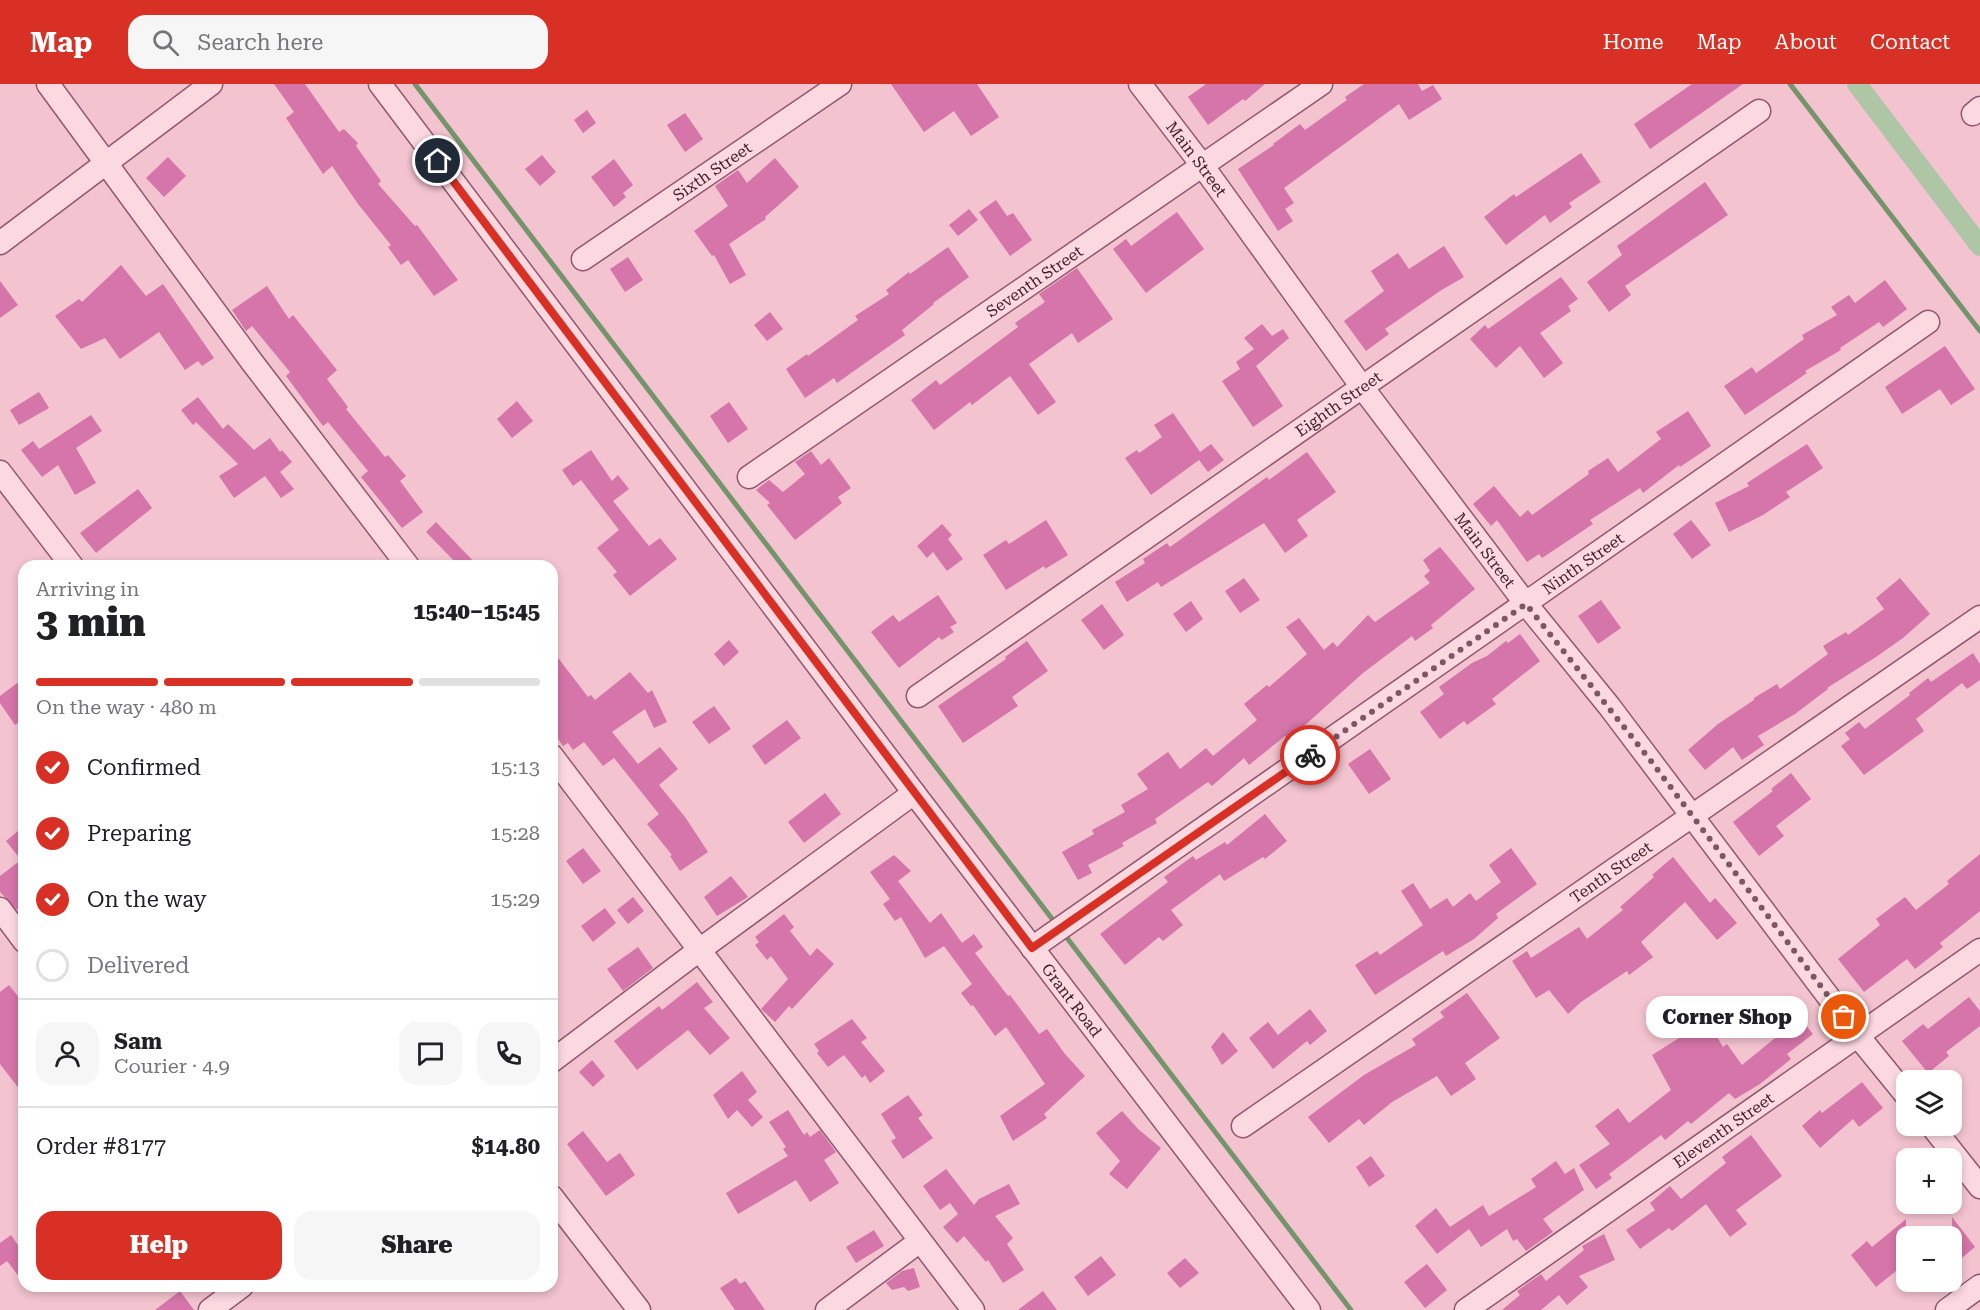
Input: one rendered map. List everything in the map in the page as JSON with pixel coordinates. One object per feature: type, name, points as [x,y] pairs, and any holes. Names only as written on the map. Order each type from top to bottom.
[{"type":"street","points":[[48,84],[252,362],[403,560]]},
{"type":"street","points":[[0,243],[211,84]]},
{"type":"street","name":"Grant Road","points":[[380,84],[914,793],[1309,1310]]},
{"type":"street","name":"Sixth Street","points":[[584,259],[840,84]]},
{"type":"street","name":"Main Street","points":[[1140,84],[1202,165],[1362,387],[1526,604],[1609,706],[1858,1036],[1896,1083]]},
{"type":"street","name":"Seventh Street","points":[[749,477],[1321,84]]},
{"type":"street","name":"Eighth Street","points":[[918,696],[1759,111]]},
{"type":"street","name":"Ninth Street","points":[[1032,948],[1928,322]]},
{"type":"street","points":[[0,471],[67,560]]},
{"type":"street","name":"Tenth Street","points":[[1243,1126],[1980,617]]},
{"type":"street","points":[[558,764],[973,1310]]},
{"type":"street","points":[[558,1056],[914,793]]},
{"type":"street","points":[[0,909],[18,933]]},
{"type":"street","name":"Eleventh Street","points":[[1466,1310],[1980,950]]},
{"type":"street","points":[[1940,1136],[1980,1187]]},
{"type":"street","points":[[558,1205],[639,1310]]},
{"type":"street","points":[[827,1310],[920,1241]]},
{"type":"street","points":[[1947,1310],[1980,1286]]},
{"type":"street","points":[[210,1310],[234,1292]]},
{"type":"building","points":[[274,84],[305,84],[339,132],[344,129],[358,143],[356,146],[381,181],[378,184],[415,226],[417,225],[458,280],[434,296],[408,260],[401,265],[388,247],[391,245],[358,204],[332,166],[323,174],[286,118],[294,112]]},
{"type":"building","points":[[891,84],[977,84],[999,117],[971,136],[954,111],[924,132]]},
{"type":"building","points":[[1206,84],[1265,84],[1245,101],[1243,99],[1208,125],[1188,97]]},
{"type":"building","points":[[1364,84],[1418,84],[1422,91],[1433,85],[1442,99],[1409,120],[1399,104],[1284,188],[1294,203],[1285,209],[1293,221],[1278,231],[1238,169],[1300,124],[1305,130],[1347,100],[1345,97]]},
{"type":"building","points":[[1692,84],[1743,84],[1650,149],[1634,124]]},
{"type":"building","points":[[587,110],[596,123],[583,133],[574,120]]},
{"type":"building","points":[[685,113],[703,139],[685,152],[667,125]]},
{"type":"building","points":[[1581,153],[1601,182],[1569,203],[1572,207],[1550,223],[1545,215],[1506,245],[1484,217],[1514,194],[1516,197]]},
{"type":"building","points":[[542,155],[556,172],[540,186],[525,169]]},
{"type":"building","points":[[168,157],[186,176],[164,197],[146,178]]},
{"type":"building","points":[[775,158],[799,187],[765,217],[766,219],[729,244],[746,275],[730,284],[714,255],[712,256],[694,231],[728,206],[715,186],[738,170],[747,183]]},
{"type":"building","points":[[614,159],[633,185],[623,193],[626,197],[614,207],[591,177]]},
{"type":"building","points":[[1705,182],[1728,215],[1625,286],[1631,295],[1609,312],[1587,282],[1622,255],[1617,246]]},
{"type":"building","points":[[996,200],[1007,216],[1013,213],[1032,240],[1010,256],[979,212]]},
{"type":"building","points":[[969,209],[978,220],[958,236],[949,225]]},
{"type":"building","points":[[1177,212],[1204,249],[1146,293],[1113,249],[1126,239],[1131,246]]},
{"type":"building","points":[[1444,246],[1464,277],[1385,329],[1389,334],[1366,351],[1344,321],[1384,291],[1371,271],[1398,253],[1409,269]]},
{"type":"building","points":[[948,247],[969,277],[933,303],[902,330],[905,335],[837,383],[834,378],[805,398],[786,369],[858,320],[855,316],[889,294],[886,290]]},
{"type":"building","points":[[628,257],[643,280],[625,292],[610,269]]},
{"type":"building","points":[[121,265],[146,296],[163,284],[214,358],[202,366],[198,361],[185,370],[159,332],[120,359],[105,338],[81,349],[55,316],[79,299],[82,302]]},
{"type":"building","points":[[1077,268],[1113,319],[1078,343],[1072,333],[1029,364],[1056,402],[1038,415],[1010,376],[972,405],[970,402],[934,430],[911,400],[936,380],[940,385],[1018,327],[1015,323],[1045,302],[1039,294]]},
{"type":"building","points":[[1561,277],[1578,299],[1568,306],[1571,311],[1540,333],[1563,363],[1544,378],[1520,346],[1496,368],[1470,339],[1485,325],[1488,329]]},
{"type":"building","points":[[1885,280],[1907,309],[1883,327],[1879,322],[1840,348],[1841,350],[1805,371],[1807,373],[1745,415],[1724,386],[1752,367],[1756,373],[1804,339],[1802,335],[1837,315],[1831,307],[1849,295],[1855,303]]},
{"type":"building","points":[[0,281],[18,305],[0,318]]},
{"type":"building","points":[[267,286],[289,319],[293,315],[337,370],[327,379],[348,407],[346,409],[385,457],[388,455],[406,476],[400,481],[423,512],[402,528],[361,477],[368,471],[328,422],[323,426],[286,376],[290,372],[252,326],[246,331],[232,310]]},
{"type":"building","points":[[770,312],[783,329],[767,341],[754,325]]},
{"type":"building","points":[[1262,324],[1272,336],[1283,329],[1289,338],[1256,366],[1283,406],[1253,427],[1222,381],[1240,369],[1236,362],[1254,349],[1244,338]]},
{"type":"building","points":[[1945,346],[1975,389],[1951,405],[1940,389],[1902,414],[1885,387]]},
{"type":"building","points":[[39,392],[49,408],[19,425],[10,410]]},
{"type":"building","points":[[198,397],[223,429],[228,424],[254,450],[270,438],[280,452],[282,450],[292,462],[280,472],[294,489],[281,498],[265,476],[234,498],[219,476],[238,464],[196,422],[193,425],[181,410]]},
{"type":"building","points":[[517,401],[533,421],[512,438],[497,419]]},
{"type":"building","points":[[729,402],[748,429],[728,443],[710,416]]},
{"type":"building","points":[[1688,411],[1711,446],[1680,467],[1679,465],[1643,493],[1640,488],[1590,520],[1593,524],[1542,558],[1539,554],[1527,562],[1497,520],[1491,526],[1473,504],[1494,486],[1520,517],[1528,510],[1532,515],[1608,458],[1618,472],[1661,439],[1656,432]]},
{"type":"building","points":[[1173,413],[1200,452],[1211,444],[1224,460],[1208,472],[1199,460],[1151,495],[1125,458],[1137,450],[1139,453],[1162,437],[1154,425]]},
{"type":"building","points":[[91,415],[102,431],[76,448],[96,483],[75,495],[58,465],[42,477],[21,450],[33,441],[39,449]]},
{"type":"building","points":[[1807,444],[1823,468],[1786,492],[1790,497],[1763,515],[1729,532],[1715,503],[1749,486],[1747,483]]},
{"type":"building","points":[[591,450],[612,481],[618,475],[629,489],[613,501],[649,546],[660,538],[677,559],[630,596],[613,575],[617,572],[597,548],[619,530],[581,480],[573,486],[562,470]]},
{"type":"building","points":[[811,451],[821,465],[829,458],[851,488],[838,497],[842,503],[795,540],[767,505],[770,503],[756,490],[769,480],[783,492],[805,474],[795,462]]},
{"type":"building","points":[[1307,452],[1336,492],[1297,520],[1308,536],[1285,553],[1264,523],[1161,587],[1158,582],[1127,602],[1115,582],[1145,563],[1143,559],[1167,543],[1170,547],[1267,477],[1269,480]]},
{"type":"building","points":[[138,489],[152,508],[96,553],[80,533]]},
{"type":"building","points":[[1046,520],[1068,555],[1045,569],[1044,566],[1006,590],[983,555],[1006,540],[1009,544]]},
{"type":"building","points":[[1691,520],[1711,545],[1692,559],[1673,534]]},
{"type":"building","points":[[436,522],[472,560],[453,560],[426,532]]},
{"type":"building","points":[[942,524],[952,535],[948,539],[963,559],[947,571],[933,552],[927,558],[917,546]]},
{"type":"building","points":[[1440,547],[1475,589],[1431,625],[1433,628],[1415,641],[1412,636],[1363,673],[1304,726],[1310,733],[1295,746],[1285,736],[1249,765],[1244,758],[1212,786],[1208,782],[1155,819],[1157,823],[1122,843],[1124,846],[1088,865],[1092,873],[1078,880],[1062,852],[1094,834],[1092,830],[1125,812],[1121,805],[1148,789],[1137,774],[1168,752],[1180,769],[1206,748],[1213,756],[1257,720],[1244,704],[1267,685],[1269,687],[1307,654],[1286,627],[1299,618],[1324,650],[1333,642],[1337,647],[1368,615],[1375,622],[1430,583],[1424,576],[1430,571],[1423,560]]},
{"type":"building","points":[[1244,578],[1260,600],[1240,613],[1225,591]]},
{"type":"building","points":[[1900,578],[1930,614],[1903,638],[1827,688],[1795,714],[1758,736],[1764,745],[1742,760],[1733,747],[1705,770],[1688,750],[1718,724],[1754,698],[1777,684],[1780,689],[1828,654],[1823,646],[1846,632],[1848,635],[1884,609],[1876,598]]},
{"type":"building","points":[[938,595],[957,623],[950,627],[954,632],[942,640],[939,637],[899,668],[871,632],[893,615],[899,622]]},
{"type":"building","points":[[1601,600],[1621,628],[1598,644],[1578,616]]},
{"type":"building","points":[[1191,601],[1203,619],[1186,632],[1173,614]]},
{"type":"building","points":[[1102,604],[1124,635],[1104,650],[1081,620]]},
{"type":"building","points":[[1520,634],[1540,661],[1492,699],[1496,704],[1467,725],[1464,721],[1440,739],[1420,712],[1444,694],[1439,687],[1472,663]]},
{"type":"building","points":[[729,640],[739,652],[724,666],[714,654]]},
{"type":"building","points":[[1027,641],[1048,671],[1012,697],[1018,706],[963,743],[938,706],[1006,659],[1005,657]]},
{"type":"building","points":[[1973,653],[1980,664],[1980,680],[1967,689],[1962,683],[1916,719],[1924,731],[1864,775],[1841,746],[1850,739],[1845,733],[1859,722],[1865,729],[1910,695],[1909,693],[1928,678],[1931,682]]},
{"type":"building","points":[[558,658],[588,697],[591,695],[595,700],[630,672],[648,693],[652,690],[667,722],[654,728],[645,709],[612,732],[638,764],[660,747],[678,769],[659,785],[685,817],[708,852],[680,871],[670,856],[672,855],[647,824],[659,814],[614,758],[603,766],[584,742],[573,750],[568,743],[563,746],[558,739]]},
{"type":"building","points":[[18,682],[18,723],[15,725],[0,703],[0,696]]},
{"type":"building","points":[[714,706],[731,729],[709,744],[692,722]]},
{"type":"building","points":[[787,720],[801,738],[765,765],[752,746]]},
{"type":"building","points":[[1370,749],[1391,779],[1369,794],[1348,764]]},
{"type":"building","points":[[1791,773],[1811,799],[1776,826],[1784,836],[1759,856],[1733,822],[1773,791],[1771,789]]},
{"type":"building","points":[[825,793],[841,814],[804,843],[788,822]]},
{"type":"building","points":[[1265,814],[1287,841],[1265,859],[1263,857],[1224,881],[1220,874],[1171,910],[1183,925],[1163,941],[1159,937],[1125,965],[1100,934],[1168,882],[1164,877],[1193,856],[1196,860],[1225,842],[1227,845]]},
{"type":"building","points":[[18,831],[18,856],[6,841]]},
{"type":"building","points":[[583,848],[601,871],[583,884],[566,861]]},
{"type":"building","points":[[1511,848],[1537,884],[1496,914],[1498,918],[1474,939],[1446,956],[1443,951],[1375,995],[1355,965],[1377,951],[1380,955],[1423,925],[1401,891],[1413,883],[1430,909],[1447,898],[1453,907],[1470,893],[1476,901],[1501,882],[1489,865]]},
{"type":"building","points":[[1980,854],[1980,911],[1940,943],[1943,947],[1915,969],[1907,959],[1864,992],[1838,959],[1880,925],[1876,919],[1905,897],[1916,910],[1949,884],[1947,881]]},
{"type":"building","points":[[894,855],[911,871],[898,881],[930,923],[941,913],[962,943],[974,934],[983,947],[975,953],[1008,996],[1010,995],[1039,1034],[1047,1029],[1085,1076],[1044,1114],[1047,1118],[1013,1141],[1000,1116],[1045,1084],[1006,1027],[995,1036],[973,1005],[971,1006],[961,993],[972,984],[944,946],[925,958],[901,917],[895,921],[883,904],[890,899],[870,872]]},
{"type":"building","points":[[1673,857],[1710,903],[1715,898],[1737,923],[1717,940],[1685,902],[1641,942],[1653,957],[1629,975],[1627,971],[1581,1002],[1568,1014],[1549,990],[1536,998],[1512,961],[1527,951],[1531,958],[1579,927],[1587,939],[1623,910],[1620,907]]},
{"type":"building","points":[[18,862],[17,910],[0,892],[0,876]]},
{"type":"building","points":[[731,876],[748,897],[717,916],[704,897]]},
{"type":"building","points":[[633,897],[644,911],[628,924],[617,910]]},
{"type":"building","points":[[605,908],[616,923],[593,942],[581,926]]},
{"type":"building","points":[[784,914],[794,927],[790,931],[810,956],[817,948],[834,964],[792,1009],[789,1006],[775,1022],[761,1009],[788,979],[771,956],[767,960],[755,945],[759,942],[755,937]]},
{"type":"building","points":[[638,947],[653,968],[623,991],[607,969]]},
{"type":"building","points":[[697,982],[713,1002],[704,1008],[730,1038],[710,1055],[688,1030],[637,1070],[614,1041],[659,1006],[662,1010]]},
{"type":"building","points":[[9,985],[18,996],[18,1087],[0,1064],[0,992]]},
{"type":"building","points":[[1467,993],[1500,1038],[1465,1063],[1476,1079],[1451,1096],[1437,1076],[1392,1102],[1364,1125],[1359,1119],[1329,1143],[1308,1117],[1364,1075],[1416,1045],[1412,1039],[1444,1017],[1440,1012]]},
{"type":"building","points":[[1969,997],[1980,1011],[1980,1026],[1946,1052],[1949,1056],[1932,1070],[1926,1070],[1902,1041],[1923,1024],[1928,1029]]},
{"type":"building","points":[[1785,1000],[1813,1034],[1787,1054],[1791,1059],[1760,1084],[1735,1099],[1729,1093],[1691,1124],[1688,1121],[1665,1140],[1661,1135],[1609,1174],[1612,1178],[1596,1189],[1579,1165],[1610,1144],[1595,1126],[1618,1108],[1629,1123],[1671,1090],[1652,1055],[1687,1033],[1675,1014],[1696,1002],[1723,1047],[1727,1044],[1742,1065],[1780,1034],[1765,1016]]},
{"type":"building","points":[[1310,1009],[1327,1031],[1310,1045],[1307,1041],[1273,1069],[1249,1038],[1268,1022],[1278,1035]]},
{"type":"building","points":[[852,1019],[867,1038],[861,1042],[885,1071],[870,1083],[865,1075],[862,1078],[844,1055],[828,1067],[817,1053],[819,1051],[814,1044]]},
{"type":"building","points":[[1223,1032],[1238,1051],[1222,1065],[1211,1047]]},
{"type":"building","points":[[592,1060],[605,1076],[593,1087],[579,1072]]},
{"type":"building","points":[[742,1071],[757,1092],[748,1100],[763,1117],[752,1127],[737,1110],[728,1119],[713,1095]]},
{"type":"building","points":[[1862,1082],[1883,1108],[1859,1127],[1853,1119],[1820,1148],[1802,1126],[1820,1110],[1822,1113]]},
{"type":"building","points":[[908,1095],[923,1115],[918,1118],[933,1138],[903,1159],[891,1141],[896,1138],[881,1114]]},
{"type":"building","points":[[788,1110],[804,1135],[807,1132],[810,1137],[820,1130],[836,1152],[824,1160],[839,1183],[810,1202],[796,1180],[738,1214],[726,1193],[788,1156],[783,1149],[786,1147],[769,1122]]},
{"type":"building","points":[[1122,1111],[1138,1129],[1161,1148],[1127,1189],[1109,1174],[1120,1161],[1096,1133]]},
{"type":"building","points":[[583,1131],[607,1162],[620,1153],[635,1175],[606,1196],[567,1144]]},
{"type":"building","points":[[1751,1135],[1782,1176],[1736,1210],[1747,1224],[1730,1237],[1706,1204],[1672,1231],[1669,1228],[1640,1249],[1626,1230],[1655,1210],[1650,1203],[1670,1186],[1681,1199],[1726,1163],[1722,1157]]},
{"type":"building","points":[[1371,1156],[1385,1176],[1369,1187],[1356,1167]]},
{"type":"building","points":[[1556,1161],[1565,1174],[1574,1168],[1584,1190],[1543,1219],[1553,1232],[1526,1251],[1517,1239],[1513,1241],[1507,1229],[1481,1247],[1469,1229],[1437,1254],[1415,1226],[1436,1208],[1450,1227],[1483,1205],[1489,1216],[1536,1187],[1531,1179]]},
{"type":"building","points":[[946,1169],[974,1205],[979,1199],[1009,1184],[1020,1204],[995,1216],[1013,1238],[1007,1244],[1024,1270],[1003,1283],[988,1260],[986,1262],[964,1236],[957,1243],[943,1227],[958,1214],[950,1203],[940,1210],[923,1186]]},
{"type":"building","points":[[1952,1217],[1959,1226],[1952,1226]]},
{"type":"building","points":[[1906,1219],[1906,1226],[1898,1226]]},
{"type":"building","points":[[1896,1227],[1896,1271],[1876,1287],[1851,1255],[1867,1241],[1872,1247]]},
{"type":"building","points":[[874,1230],[884,1246],[856,1263],[846,1247]]},
{"type":"building","points":[[1962,1230],[1975,1247],[1962,1258]]},
{"type":"building","points":[[1604,1234],[1615,1260],[1579,1276],[1588,1287],[1567,1305],[1559,1295],[1541,1310],[1502,1310],[1520,1295],[1517,1291],[1541,1274],[1546,1281],[1584,1250],[1582,1246]]},
{"type":"building","points":[[11,1235],[18,1245],[18,1275],[7,1261],[0,1266],[0,1243]]},
{"type":"building","points":[[1101,1256],[1116,1275],[1088,1296],[1074,1277]]},
{"type":"building","points":[[1185,1258],[1199,1273],[1180,1288],[1167,1273]]},
{"type":"building","points":[[1427,1264],[1447,1290],[1425,1308],[1404,1282]]},
{"type":"building","points":[[914,1268],[920,1287],[908,1291],[904,1287],[892,1290],[886,1283],[902,1271]]},
{"type":"building","points":[[736,1278],[740,1284],[745,1281],[765,1310],[735,1310],[720,1288]]},
{"type":"building","points":[[1043,1291],[1057,1310],[1018,1310]]},
{"type":"building","points":[[181,1292],[194,1310],[155,1310]]},
{"type":"waterway","points":[[415,84],[1056,924]]},
{"type":"waterway","points":[[1790,84],[1980,331]]},
{"type":"waterway","points":[[1857,84],[1980,246]]},
{"type":"waterway","points":[[1064,934],[1351,1310]]},
{"type":"way so far","points":[[1310,755],[1526,604],[1609,706],[1844,1017]]},
{"type":"place","name":"Corner Shop","points":[[1844,1017]]},
{"type":"route","points":[[438,161],[1032,948],[1310,755]]}]
